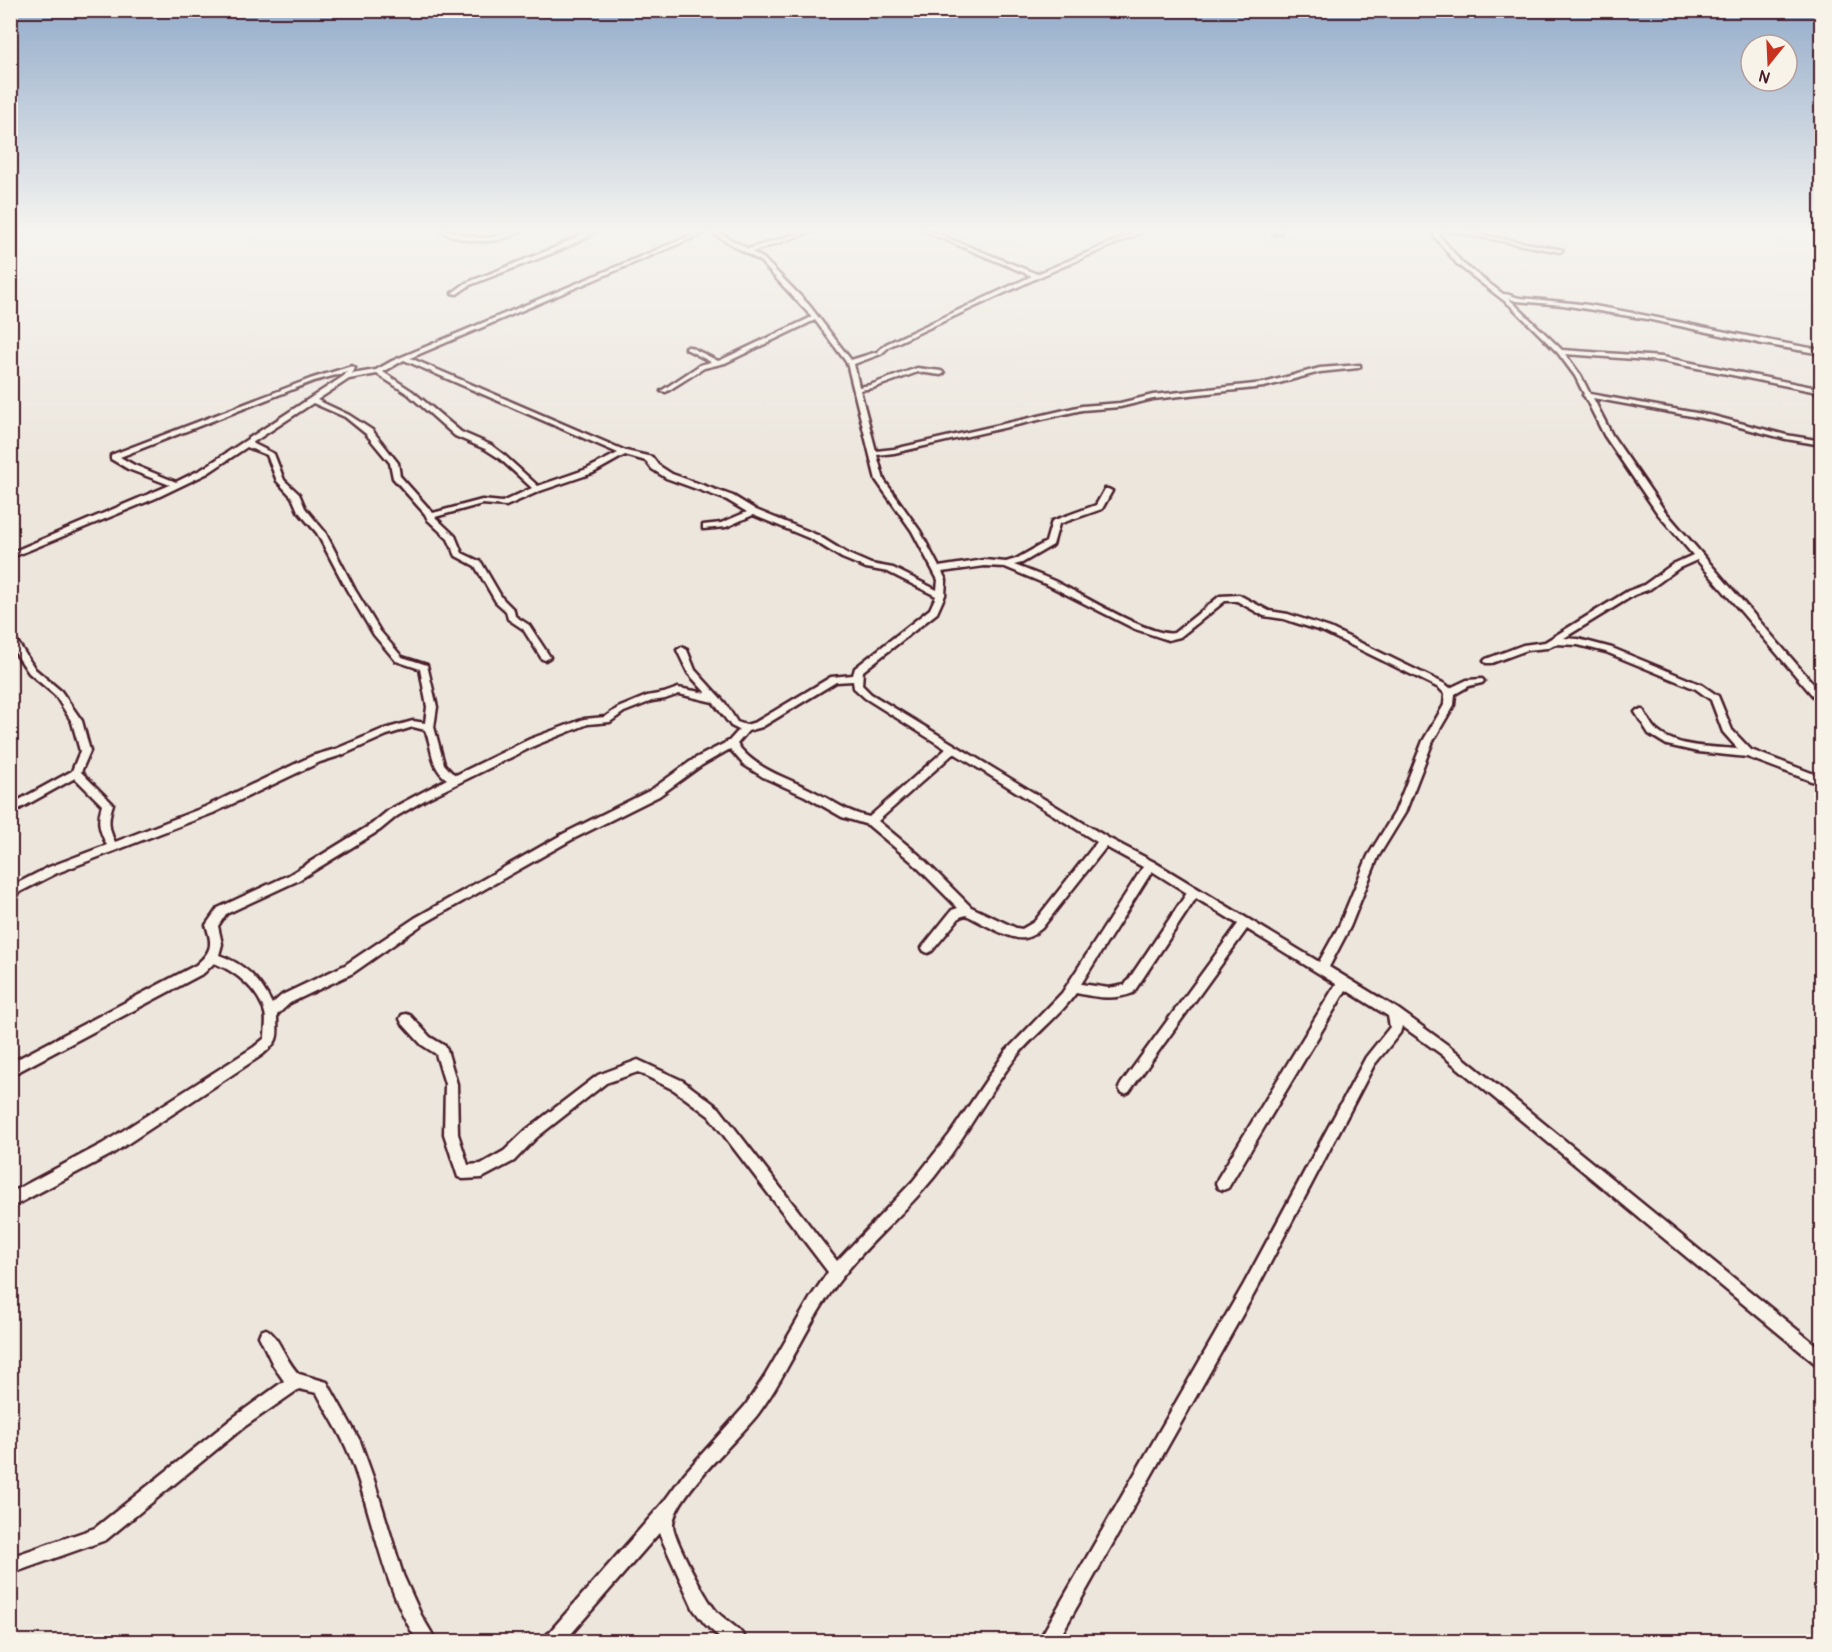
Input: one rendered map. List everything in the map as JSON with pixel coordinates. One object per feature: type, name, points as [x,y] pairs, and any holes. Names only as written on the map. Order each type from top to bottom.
[{"type":"street","points":[[347,376],[378,372],[394,362],[526,307]]},
{"type":"street","points":[[808,307],[850,363],[880,480],[916,531],[942,580],[941,595],[934,611],[858,670],[857,686],[868,696],[952,749],[1150,865],[1394,1013],[1616,1189],[1821,1359]]},
{"type":"street","points":[[850,363],[879,353],[895,341],[969,307]]},
{"type":"street","points":[[1513,307],[1560,352],[1578,376],[1608,435],[1636,476],[1698,556],[1821,700]]},
{"type":"street","points":[[1588,307],[1654,318],[1693,328],[1821,352]]},
{"type":"street","points":[[664,391],[702,366],[717,363],[815,318]]},
{"type":"street","points":[[688,348],[717,363]]},
{"type":"street","points":[[1560,352],[1587,352],[1637,359],[1662,359],[1821,391]]},
{"type":"street","points":[[405,358],[624,453],[649,459],[655,467],[669,476],[730,498],[753,512],[803,532],[845,556],[869,566],[890,570],[941,595]]},
{"type":"street","points":[[873,454],[1082,408],[1120,405],[1153,397],[1264,385],[1320,370],[1358,366]]},
{"type":"street","points":[[10,556],[176,485],[205,471],[347,376],[352,368],[312,380],[114,457],[131,467],[176,485]]},
{"type":"street","points":[[856,389],[871,387],[917,370],[941,373]]},
{"type":"street","points":[[378,372],[416,396],[428,410],[459,434],[487,447],[515,466],[537,489]]},
{"type":"street","points":[[1586,395],[1713,418],[1786,437],[1821,443]]},
{"type":"street","points":[[312,400],[347,416],[369,432],[394,463],[396,476],[452,538],[459,554],[478,564],[499,600],[510,610],[511,617],[526,627],[545,657]]},
{"type":"street","points":[[245,444],[270,454],[281,481],[296,496],[301,509],[321,532],[351,590],[388,648],[399,659],[424,667],[432,707],[429,723],[438,752],[440,768],[444,775],[455,779]]},
{"type":"street","points":[[430,516],[482,502],[503,504],[537,489],[590,471],[624,453]]},
{"type":"street","points":[[1006,565],[1019,561],[1050,543],[1055,523],[1099,507],[1108,491]]},
{"type":"street","points":[[706,527],[723,525],[753,512]]},
{"type":"street","points":[[1490,661],[1526,647],[1547,645],[1631,593],[1647,587],[1676,566],[1698,556]]},
{"type":"street","points":[[938,570],[984,564],[1006,565],[1051,583],[1138,627],[1168,637],[1177,635],[1223,598],[1239,598],[1267,614],[1285,616],[1327,630],[1442,686],[1450,693]]},
{"type":"street","points":[[10,637],[32,671],[58,693],[77,721],[85,751],[76,773],[10,810]]},
{"type":"street","points":[[1554,641],[1578,642],[1609,650],[1699,687],[1715,698],[1728,732],[1748,753]]},
{"type":"street","points":[[682,650],[691,671],[717,699],[734,724],[745,729]]},
{"type":"street","points":[[271,1013],[286,999],[349,969],[419,921],[567,837],[655,793],[698,762],[732,744],[745,729],[759,725],[834,679],[856,678]]},
{"type":"street","points":[[1450,693],[1460,686],[1479,681]]},
{"type":"street","points":[[10,1070],[200,969],[213,958],[218,943],[212,925],[222,911],[293,878],[376,827],[393,813],[455,779],[533,742],[587,721],[607,720],[621,710],[650,698],[678,691],[717,699]]},
{"type":"street","points":[[1321,970],[1344,927],[1373,856],[1400,813],[1428,741],[1449,705],[1450,693]]},
{"type":"street","points":[[1640,712],[1653,733],[1667,741],[1714,752],[1748,753],[1821,781]]},
{"type":"street","points":[[10,893],[53,870],[209,810],[316,759],[339,752],[384,732],[413,724],[429,723]]},
{"type":"street","points":[[732,744],[759,772],[809,792],[846,816],[872,821],[915,858],[967,910],[1015,933],[1024,934],[1038,925],[1104,840]]},
{"type":"street","points":[[872,821],[952,749]]},
{"type":"street","points":[[76,773],[108,804],[104,813],[104,834],[112,847]]},
{"type":"street","points":[[552,1641],[669,1509],[677,1495],[760,1398],[837,1272],[939,1160],[1021,1041],[1074,988],[1150,865]]},
{"type":"street","points":[[1074,988],[1111,994],[1129,989],[1194,892]]},
{"type":"street","points":[[928,948],[956,913],[967,910]]},
{"type":"street","points":[[1125,1088],[1245,922]]},
{"type":"street","points":[[10,1201],[107,1149],[258,1051],[271,1040],[271,1013],[249,975],[231,963],[213,958]]},
{"type":"street","points":[[1223,1183],[1344,982]]},
{"type":"street","points":[[1047,1641],[1249,1289],[1370,1061],[1396,1029],[1394,1013]]},
{"type":"street","points":[[406,1019],[426,1041],[441,1050],[451,1084],[451,1134],[463,1172],[482,1172],[509,1156],[531,1134],[602,1079],[638,1066],[668,1078],[696,1096],[714,1112],[837,1272]]},
{"type":"street","points":[[1396,1029],[1418,1030]]},
{"type":"street","points":[[266,1336],[289,1376],[296,1382]]},
{"type":"street","points":[[10,1566],[100,1533],[239,1422],[296,1382],[311,1382],[322,1387],[357,1454],[390,1565],[415,1623],[428,1641]]},
{"type":"street","points":[[669,1509],[665,1526],[670,1543],[700,1604],[711,1618],[738,1641]]}]
